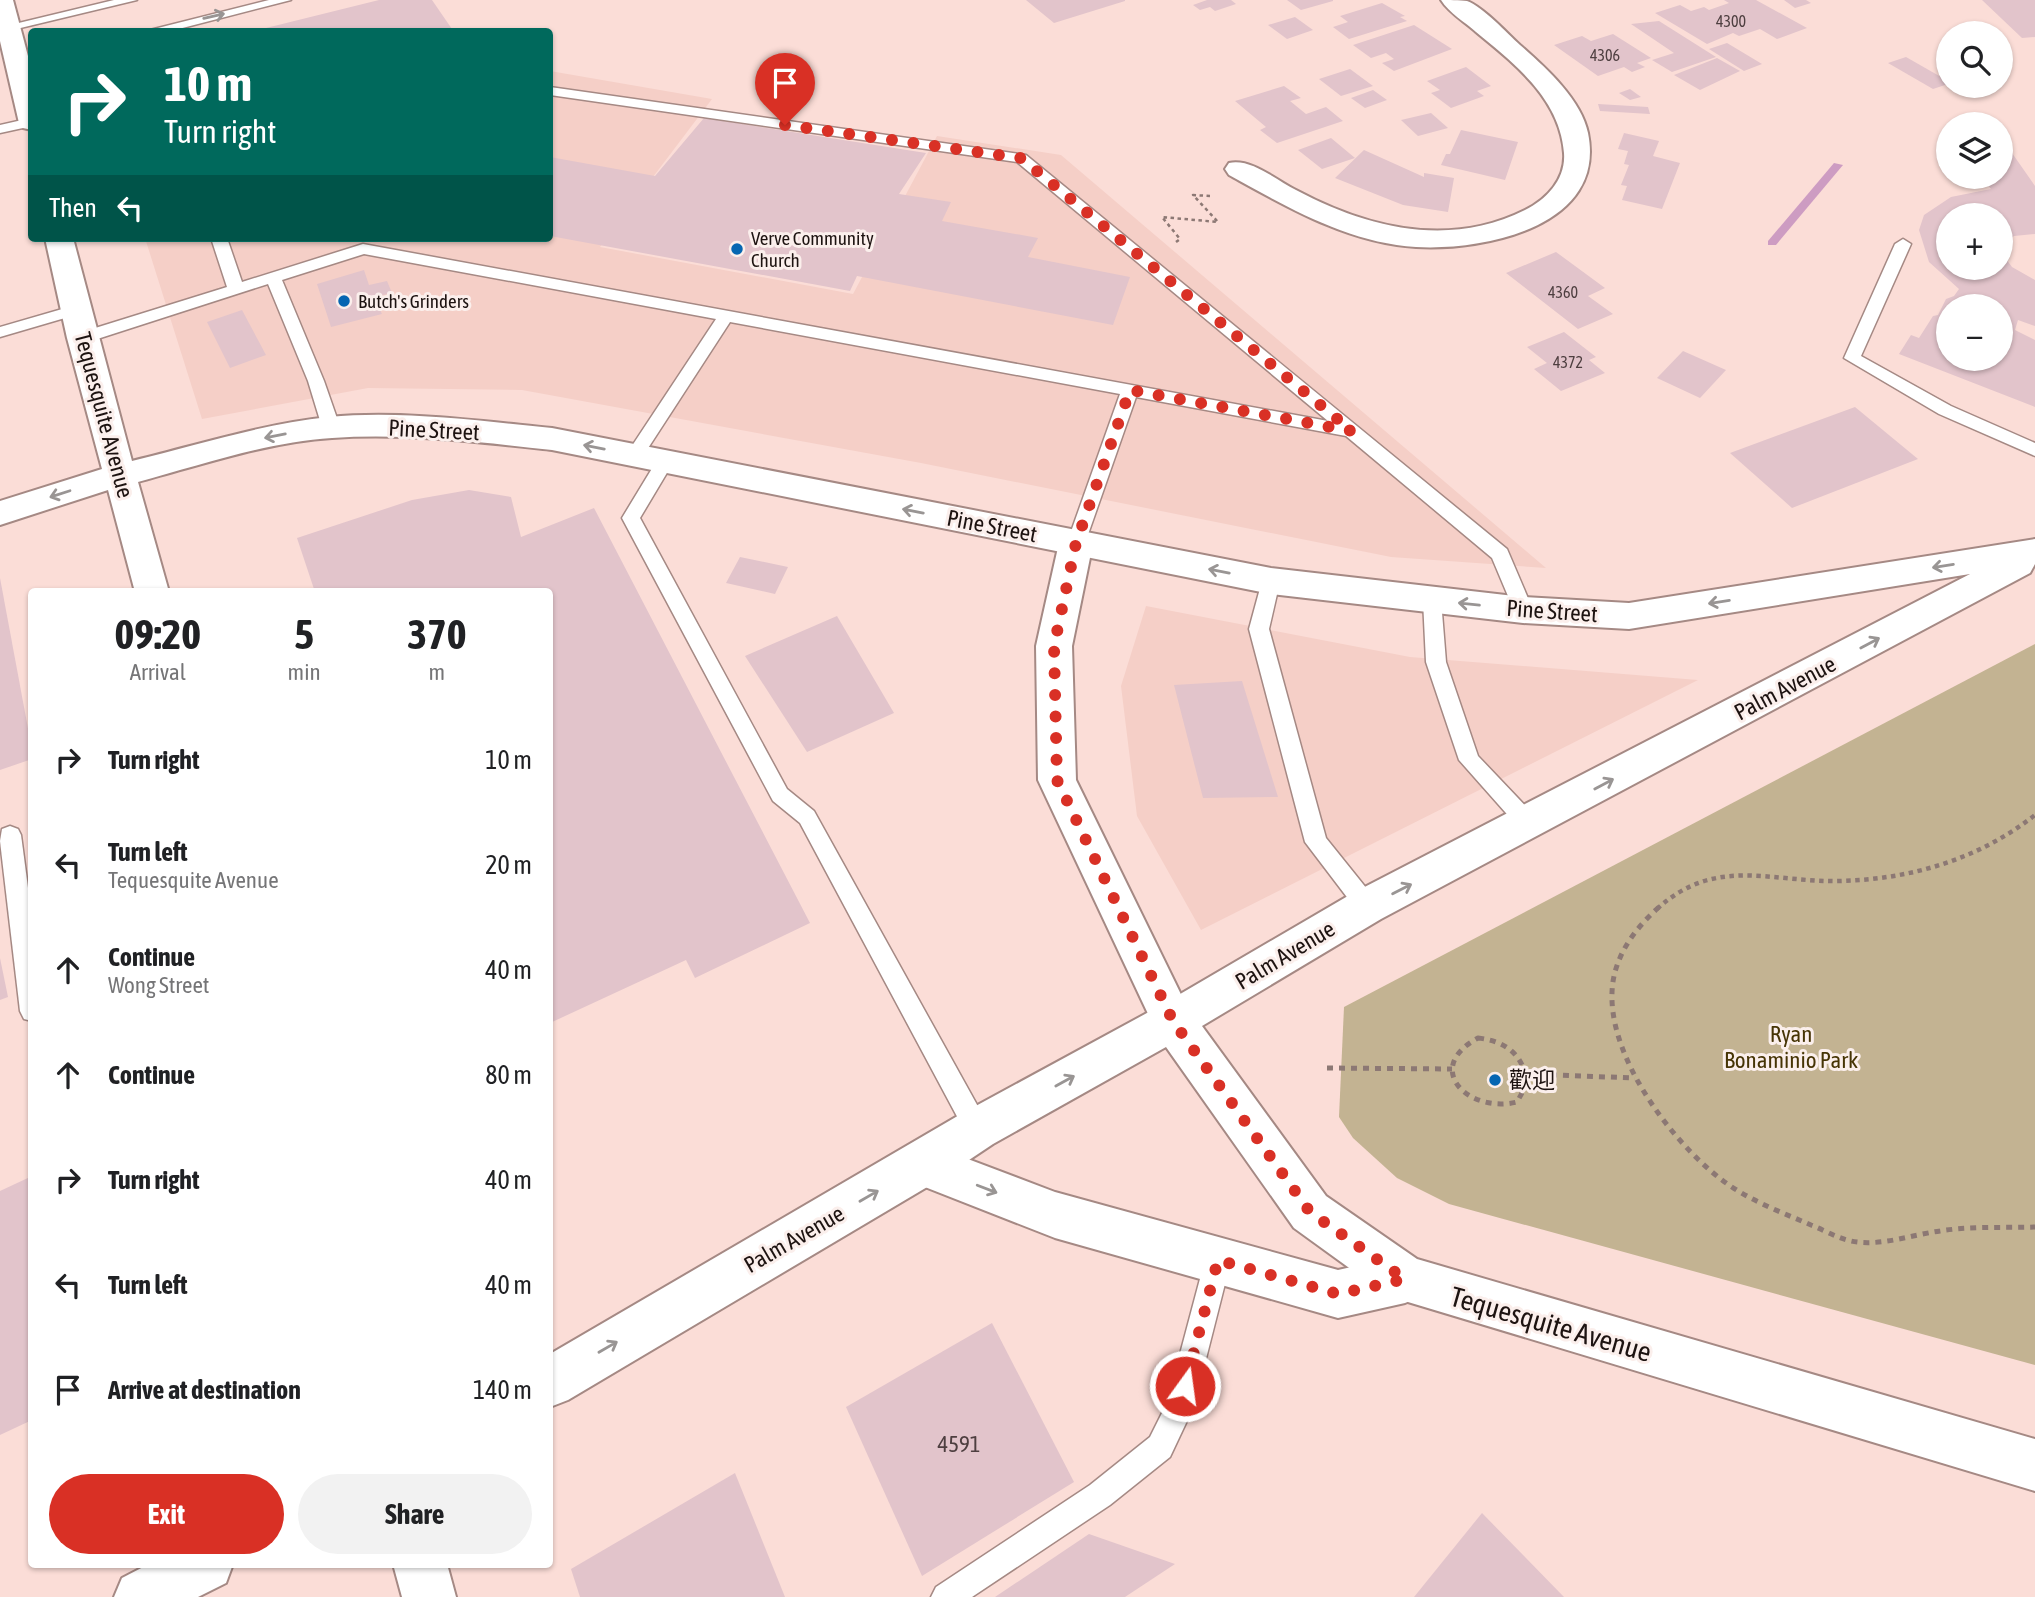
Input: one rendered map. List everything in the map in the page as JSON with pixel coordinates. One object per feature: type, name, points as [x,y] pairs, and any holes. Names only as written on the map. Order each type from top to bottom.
[{"type":"street","points":[[2,0],[8,27],[24,60],[28,95]]},
{"type":"street","points":[[1238,169],[1322,216],[1390,236],[1432,239],[1476,237],[1517,225],[1550,207],[1574,183],[1578,157],[1575,129],[1540,76],[1452,0]]},
{"type":"street","name":"Tequesquite Avenue","points":[[60,242],[79,324],[151,588]]},
{"type":"street","name":"Pine Street","points":[[0,513],[120,475],[273,436],[331,427],[444,428],[552,439],[1271,581],[1523,610],[1629,617],[2035,553]]},
{"type":"street","name":"Tequesquite Avenue","points":[[1076,543],[1054,646],[1057,780],[1173,1021],[1310,1212],[1405,1279],[2035,1465]]},
{"type":"street","name":"Palm Avenue","points":[[553,1380],[923,1164],[976,1129],[1173,1021],[1367,906],[1529,824],[2035,553]]},
{"type":"street","points":[[923,1164],[1055,1215],[1338,1294],[1405,1279]]},
{"type":"street","points":[[141,1597],[199,1568]]},
{"type":"street","points":[[421,1568],[429,1597]]},
{"type":"lane","points":[[8,27],[131,0]]},
{"type":"lane","points":[[165,28],[285,0]]},
{"type":"lane","points":[[553,91],[1021,158],[1500,554],[1523,610]]},
{"type":"lane","points":[[0,129],[28,123]]},
{"type":"lane","points":[[220,242],[236,289]]},
{"type":"lane","points":[[0,332],[79,324],[236,289],[361,243],[726,316],[1352,431]]},
{"type":"lane","points":[[1903,244],[1852,358],[1945,410],[2035,450]]},
{"type":"lane","points":[[273,277],[316,381],[331,427]]},
{"type":"lane","points":[[726,316],[650,458],[631,518],[780,795],[807,817],[976,1129]]},
{"type":"lane","points":[[1076,543],[1130,390]]},
{"type":"lane","points":[[1271,581],[1259,629],[1316,842],[1367,906]]},
{"type":"lane","points":[[1432,600],[1436,662],[1469,760],[1529,824]]},
{"type":"lane","points":[[10,835],[28,979]]},
{"type":"lane","points":[[946,1597],[1100,1495],[1160,1447],[1180,1406],[1218,1260]]},
{"type":"path","points":[[1170,247],[1180,239],[1162,217],[1218,222],[1193,195],[1220,197]]},
{"type":"path","points":[[2035,816],[2019,830],[1972,855],[1905,874],[1842,881],[1738,874],[1697,882],[1651,911],[1625,947],[1614,982],[1618,1035],[1635,1078],[1670,1132],[1721,1180],[1779,1212],[1855,1242],[1961,1229],[2035,1227]]},
{"type":"path","points":[[1478,1038],[1490,1038],[1514,1052],[1527,1074],[1524,1094],[1507,1107],[1495,1108],[1483,1105],[1462,1091],[1452,1069],[1452,1058],[1458,1048],[1478,1038]]},
{"type":"path","points":[[1327,1068],[1452,1069]]},
{"type":"path","points":[[1527,1074],[1635,1078]]},
{"type":"shaded area","points":[[553,72],[712,99],[600,247],[853,294],[937,136],[1061,155],[1546,568],[1391,557],[921,463],[522,390],[368,388],[202,419],[146,242],[553,242]]},
{"type":"shaded area","points":[[1146,606],[1410,657],[1698,680],[1201,930],[1137,816],[1121,686]]},
{"type":"green space","name":"Ryan Bonaminio Park","points":[[2035,644],[2035,1365],[1449,1204],[1397,1178],[1353,1138],[1339,1117],[1344,1007]]},
{"type":"building","points":[[379,0],[432,0],[451,28],[266,28]]},
{"type":"building","points":[[1026,0],[1125,0],[1125,1],[1054,23]]},
{"type":"building","points":[[1207,0],[1231,0],[1236,4],[1215,11],[1210,7],[1200,10],[1193,5]]},
{"type":"building","points":[[1287,0],[1333,0],[1333,1],[1301,10]]},
{"type":"building","points":[[1724,0],[1756,0],[1807,28],[1777,39],[1760,29],[1739,36],[1733,33],[1707,44],[1655,13],[1680,5],[1691,11],[1704,7],[1709,10],[1729,3]]},
{"type":"building","points":[[1784,0],[1806,0],[1811,3],[1795,8]]},
{"type":"building","points":[[1982,0],[2035,0],[2035,37],[2022,38],[2013,29],[2013,21],[2004,21]]},
{"type":"building","points":[[1382,3],[1405,16],[1400,17],[1407,21],[1349,39],[1333,27],[1348,22],[1340,16]]},
{"type":"building","points":[[1295,17],[1313,30],[1287,39],[1268,25]]},
{"type":"building","points":[[1659,21],[1716,57],[1672,72],[1652,60],[1674,53],[1631,24]]},
{"type":"building","points":[[1414,25],[1452,49],[1394,71],[1382,63],[1394,59],[1386,53],[1371,58],[1353,45]]},
{"type":"building","points":[[1613,34],[1651,58],[1637,63],[1645,67],[1632,72],[1624,67],[1598,76],[1554,45],[1582,36],[1591,41]]},
{"type":"building","points":[[1727,43],[1762,64],[1744,71],[1709,49]]},
{"type":"building","points":[[1906,57],[1936,74],[1936,88],[1933,89],[1888,63]]},
{"type":"building","points":[[1717,58],[1740,71],[1700,90],[1674,75]]},
{"type":"building","points":[[1466,67],[1491,86],[1477,91],[1484,96],[1451,108],[1431,93],[1440,90],[1427,81]]},
{"type":"building","points":[[1350,69],[1373,86],[1341,96],[1319,79]]},
{"type":"building","points":[[1284,86],[1301,98],[1290,101],[1306,114],[1326,107],[1343,121],[1277,143],[1260,130],[1266,127],[1235,101]]},
{"type":"building","points":[[1630,89],[1641,97],[1630,100],[1619,93]]},
{"type":"building","points":[[1373,90],[1387,100],[1365,108],[1351,98]]},
{"type":"building","points":[[1598,104],[1648,107],[1650,114],[1600,111]]},
{"type":"building","points":[[1431,113],[1448,128],[1418,136],[1401,120]]},
{"type":"building","points":[[704,118],[926,153],[899,194],[951,202],[942,221],[1038,238],[1028,257],[1130,277],[1113,325],[857,276],[850,291],[553,237],[553,158],[655,176]]},
{"type":"building","points":[[1461,130],[1518,142],[1505,180],[1441,165],[1446,154],[1450,154]]},
{"type":"building","points":[[1624,133],[1659,141],[1653,156],[1680,163],[1662,209],[1622,200],[1627,186],[1621,185],[1629,165],[1624,164],[1628,151],[1618,149]]},
{"type":"building","points":[[1331,138],[1355,158],[1322,169],[1298,150]]},
{"type":"building","points":[[1364,150],[1424,177],[1424,173],[1454,178],[1448,212],[1403,205],[1335,178]]},
{"type":"building","points":[[2013,154],[2035,186],[2035,234],[2013,237],[2013,203],[1942,203],[1951,197],[1991,189],[2013,189]]},
{"type":"building","points":[[1936,207],[1936,268],[1929,262],[1919,230],[1924,215]]},
{"type":"building","points":[[1556,252],[1605,288],[1588,296],[1613,314],[1578,329],[1506,273]]},
{"type":"building","points":[[2013,268],[2035,280],[2035,326],[2018,320],[2015,330],[2035,340],[2035,407],[1943,371],[2013,371],[2013,294],[1955,294],[1959,289],[1949,280],[2013,280]]},
{"type":"building","points":[[364,270],[369,285],[387,281],[392,293],[374,297],[382,314],[331,327],[317,284]]},
{"type":"building","points":[[242,310],[266,355],[230,368],[207,322]]},
{"type":"building","points":[[1936,315],[1936,368],[1899,354],[1911,335],[1919,338]]},
{"type":"building","points":[[1564,332],[1596,357],[1589,360],[1605,373],[1561,391],[1534,369],[1547,363],[1527,347]]},
{"type":"building","points":[[1683,351],[1726,370],[1700,398],[1657,378]]},
{"type":"building","points":[[1855,407],[1918,459],[1792,508],[1730,453]]},
{"type":"building","points":[[469,490],[511,497],[521,537],[594,508],[810,923],[695,978],[686,960],[553,1022],[553,588],[314,588],[297,538],[412,500]]},
{"type":"building","points":[[740,557],[788,567],[775,594],[726,583]]},
{"type":"building","points":[[0,578],[28,728],[28,760],[0,770]]},
{"type":"building","points":[[837,616],[894,713],[807,752],[745,656]]},
{"type":"building","points":[[1242,681],[1278,797],[1203,798],[1174,685]]},
{"type":"building","points":[[0,958],[8,997],[0,1000]]},
{"type":"building","points":[[28,1178],[28,1422],[0,1435],[0,1191]]},
{"type":"building","points":[[992,1323],[1074,1482],[922,1576],[846,1407]]},
{"type":"building","points":[[735,1473],[785,1597],[580,1597],[571,1569]]},
{"type":"building","points":[[1482,1513],[1564,1597],[1414,1597]]},
{"type":"building","points":[[1089,1534],[1175,1564],[1125,1597],[995,1597]]},
{"type":"waterway","points":[[1772,243],[1838,165]]},
{"type":"place","name":"Verve Community Church","points":[[737,249]]},
{"type":"place","name":"Butch's Grinders","points":[[344,301]]},
{"type":"place","name":"歡迎","points":[[1495,1080]]},
{"type":"route","points":[[785,125],[1021,158],[1352,431],[1130,390],[1076,543],[1054,646],[1057,780],[1173,1021],[1310,1212],[1405,1279],[1338,1294],[1218,1260],[1185,1386]]}]
